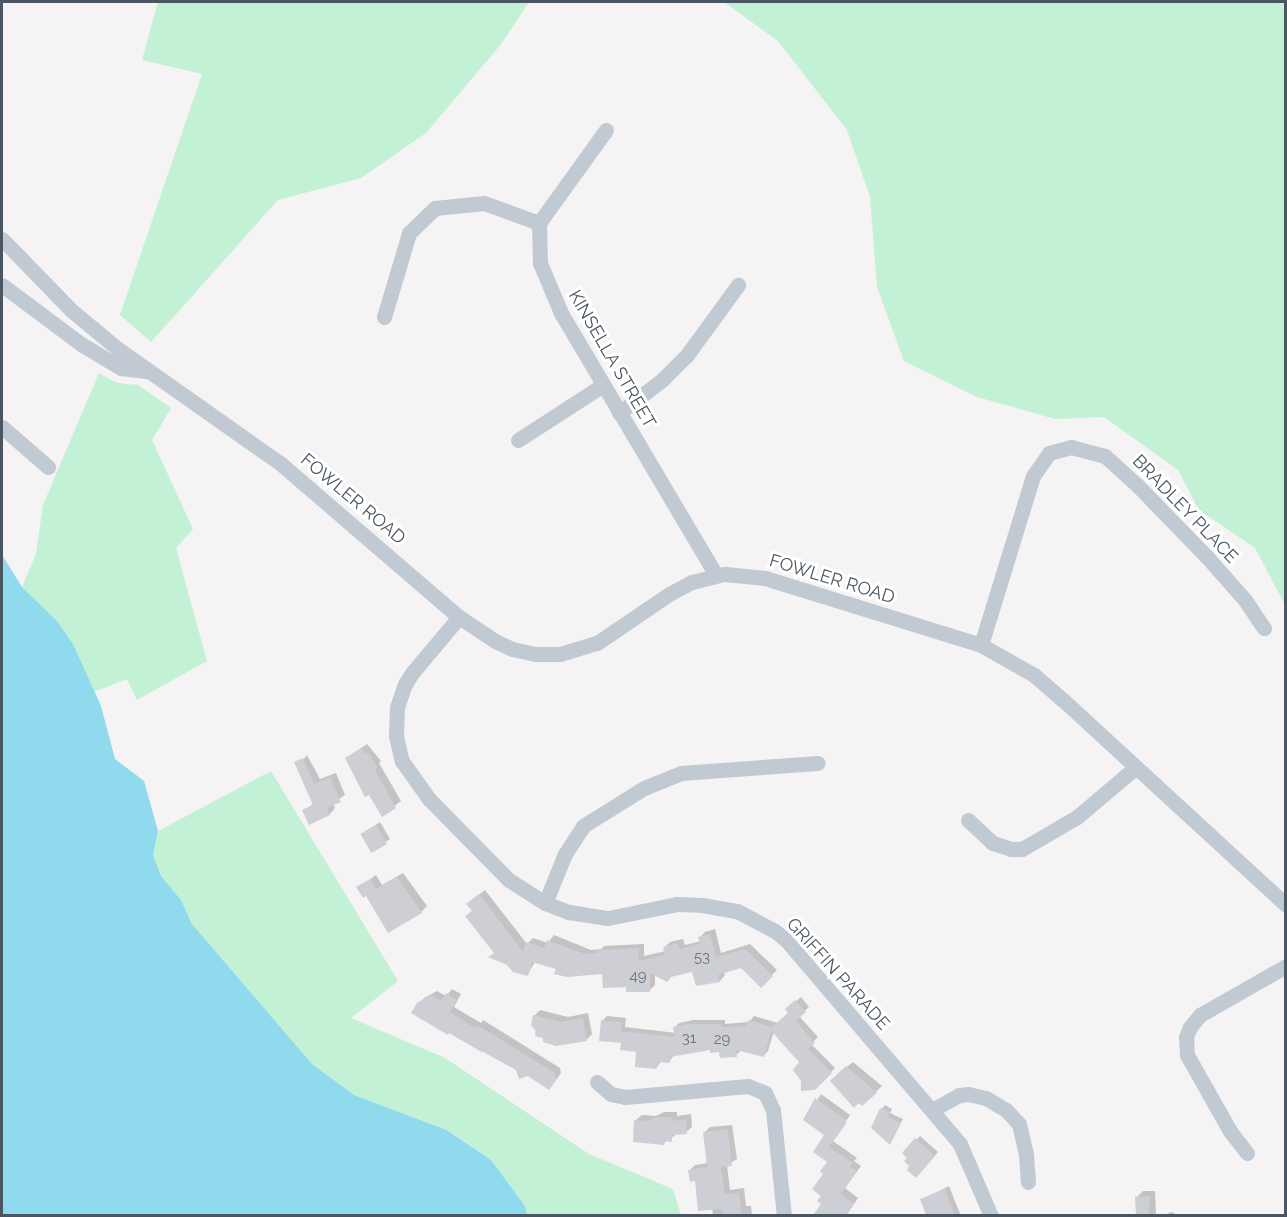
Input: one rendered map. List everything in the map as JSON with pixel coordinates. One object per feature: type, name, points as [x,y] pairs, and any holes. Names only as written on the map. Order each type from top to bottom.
[{"type":"street","points":[[384,317],[409,233],[435,208],[484,203],[539,222],[606,130]]},
{"type":"street","name":"KINSELLA STREET","points":[[539,222],[540,263],[561,313],[716,575]]},
{"type":"street","name":"FOWLER ROAD","points":[[2,239],[71,310],[148,371],[281,464],[459,617],[478,631],[512,649],[535,654],[560,654],[597,643],[669,594],[692,582],[716,575],[765,578],[981,645],[1034,675],[1286,905]]},
{"type":"street","points":[[2,285],[81,344],[121,368],[148,371]]},
{"type":"street","points":[[619,413],[662,380],[687,355],[738,285]]},
{"type":"street","points":[[518,440],[603,385]]},
{"type":"street","points":[[2,427],[48,467]]},
{"type":"street","name":"BRADLEY PLACE","points":[[981,645],[1033,476],[1049,453],[1071,447],[1105,456],[1138,486],[1207,557],[1245,600],[1264,628]]},
{"type":"street","name":"GRIFFIN PARADE","points":[[459,617],[405,684],[397,713],[397,746],[410,775],[440,811],[509,880],[545,903],[569,912],[608,918],[677,904],[702,904],[737,911],[761,922],[786,940],[932,1110],[968,1159],[991,1215]]},
{"type":"street","points":[[545,903],[565,854],[583,826],[644,788],[681,773],[818,763]]},
{"type":"street","points":[[968,820],[993,843],[1011,849],[1022,849],[1077,817],[1136,767]]},
{"type":"street","points":[[1247,1153],[1230,1131],[1187,1055],[1186,1037],[1190,1027],[1200,1015],[1286,966]]},
{"type":"street","points":[[597,1082],[611,1094],[625,1097],[748,1086],[765,1093],[773,1110],[784,1215]]},
{"type":"street","points":[[932,1110],[959,1095],[968,1094],[986,1098],[1006,1110],[1019,1124],[1026,1154],[1028,1182]]},
{"type":"green space","points":[[158,2],[529,2],[502,43],[426,133],[361,178],[278,200],[151,342],[120,315],[202,74],[142,60]]},
{"type":"green space","points":[[724,2],[1285,2],[1285,605],[1255,548],[1199,510],[1178,470],[1104,417],[1055,419],[977,397],[904,361],[877,287],[870,197],[847,130],[778,41]]},
{"type":"green space","points":[[99,373],[117,383],[138,385],[171,408],[152,440],[193,529],[176,548],[207,661],[137,700],[127,679],[94,692],[73,644],[57,621],[22,587],[36,554],[43,505]]},
{"type":"green space","points":[[271,771],[398,981],[351,1018],[445,1058],[589,1154],[673,1189],[681,1215],[527,1215],[525,1206],[491,1160],[448,1130],[354,1095],[312,1064],[192,924],[181,900],[161,876],[153,855],[158,831]]},
{"type":"water","points":[[2,555],[22,587],[57,621],[73,644],[101,706],[115,759],[144,781],[158,831],[153,855],[161,876],[181,900],[192,924],[312,1064],[354,1095],[447,1130],[491,1160],[525,1206],[527,1215],[2,1215]]},
{"type":"building","points":[[361,748],[365,754],[368,752],[377,767],[375,770],[396,808],[382,817],[369,795],[365,797],[345,758]]},
{"type":"building","points":[[303,758],[314,784],[330,777],[341,802],[327,808],[330,815],[309,825],[302,810],[313,805],[294,762]]},
{"type":"building","points":[[376,825],[387,844],[371,853],[360,834]]},
{"type":"building","points":[[397,877],[422,913],[388,933],[366,896],[363,898],[356,887],[370,879],[376,889]]},
{"type":"building","points":[[479,894],[523,952],[526,942],[544,948],[547,940],[585,954],[598,953],[597,950],[639,948],[639,961],[665,955],[663,947],[678,943],[680,949],[700,944],[698,937],[710,934],[716,957],[745,949],[773,976],[761,988],[741,968],[718,975],[720,982],[696,986],[692,972],[671,977],[667,982],[650,973],[650,992],[626,992],[626,987],[603,988],[602,974],[567,977],[554,974],[556,969],[532,962],[528,976],[513,972],[507,965],[488,957],[494,953],[465,916],[472,911],[466,904]]},
{"type":"building","points":[[446,993],[457,1000],[450,1012],[475,1028],[477,1025],[555,1073],[556,1080],[549,1090],[528,1076],[519,1079],[516,1070],[411,1013],[417,1003],[431,995],[441,1001]]},
{"type":"building","points":[[795,1000],[806,1012],[796,1021],[815,1043],[808,1049],[832,1073],[815,1090],[801,1091],[801,1081],[793,1070],[799,1062],[771,1031],[764,1057],[736,1050],[737,1057],[720,1058],[719,1052],[710,1053],[710,1050],[670,1057],[670,1063],[657,1062],[657,1069],[635,1067],[636,1052],[620,1050],[621,1043],[599,1041],[601,1020],[622,1022],[621,1031],[675,1037],[673,1027],[688,1024],[721,1024],[721,1027],[746,1026],[748,1020],[772,1027],[788,1013],[785,1009]]},
{"type":"building","points":[[533,1015],[562,1022],[583,1018],[587,1041],[556,1046],[543,1042],[543,1038],[535,1036],[536,1031],[531,1025]]},
{"type":"building","points":[[846,1066],[877,1093],[862,1106],[859,1103],[854,1108],[830,1081]]},
{"type":"building","points":[[815,1098],[846,1120],[846,1124],[829,1147],[853,1163],[850,1167],[857,1171],[841,1194],[854,1204],[846,1215],[813,1215],[821,1204],[817,1201],[821,1196],[812,1189],[823,1174],[820,1171],[827,1162],[813,1152],[824,1135],[803,1120]]},
{"type":"building","points":[[880,1108],[890,1112],[888,1117],[901,1123],[890,1145],[871,1128]]},
{"type":"building","points":[[657,1117],[671,1117],[672,1121],[686,1119],[687,1134],[672,1135],[672,1142],[665,1141],[664,1145],[633,1142],[634,1120],[649,1121]]},
{"type":"building","points":[[728,1129],[732,1166],[721,1167],[725,1194],[739,1193],[742,1215],[723,1215],[722,1209],[698,1211],[695,1181],[690,1182],[688,1170],[707,1167],[703,1132]]},
{"type":"building","points":[[915,1138],[935,1156],[916,1178],[907,1170],[909,1166],[904,1161],[907,1158],[902,1153]]},
{"type":"building","points":[[945,1189],[955,1215],[926,1215],[920,1199]]},
{"type":"building","points":[[1150,1196],[1149,1215],[1136,1215],[1135,1197]]}]
